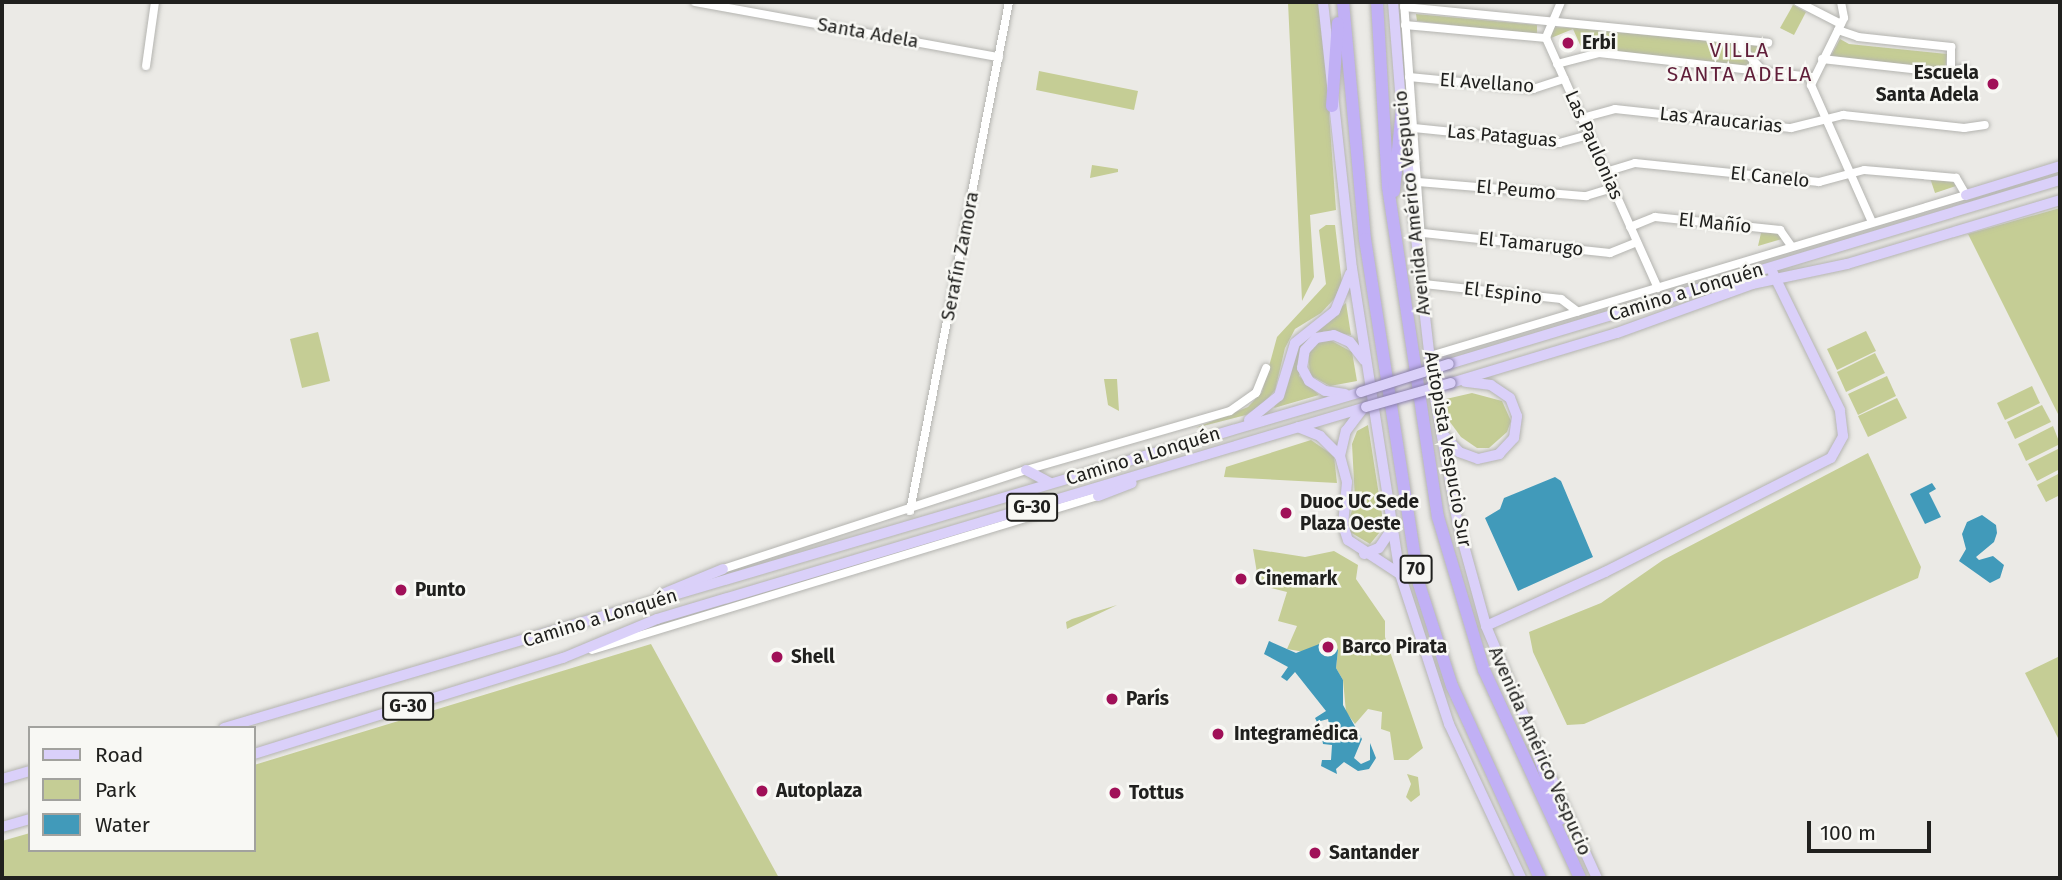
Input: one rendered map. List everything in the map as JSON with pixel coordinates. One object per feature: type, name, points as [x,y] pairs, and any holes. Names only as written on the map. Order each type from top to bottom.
[{"type":"highway","points":[[1332,106],[1341,2]]},
{"type":"highway","name":"70","points":[[1341,2],[1365,239],[1419,584],[1452,686],[1540,878]]},
{"type":"highway","name":"Autopista Vespucio Sur","points":[[1377,2],[1392,216],[1423,439],[1455,583],[1496,699],[1581,878]]},
{"type":"highway","points":[[1392,216],[1402,108]]},
{"type":"highway","points":[[1535,743],[1581,878]]},
{"type":"main road","points":[[1323,2],[1332,106],[1352,268],[1400,574],[1449,724],[1521,878]]},
{"type":"main road","name":"Avenida Américo Vespucio","points":[[1393,2],[1423,311],[1440,429],[1458,524],[1486,626],[1535,743],[1597,878]]},
{"type":"main road","points":[[1966,195],[2060,166]]},
{"type":"main road","name":"Camino a Lonquén","points":[[231,726],[1356,393],[2060,180]]},
{"type":"main road","name":"Camino a Lonquén","points":[[256,753],[563,658],[657,619],[1452,383],[1776,279],[1873,257],[2060,200]]},
{"type":"main road","points":[[1486,626],[1654,548],[1831,458],[1843,436],[1840,410],[1771,267]]},
{"type":"main road","points":[[1236,428],[1279,396],[1295,343],[1339,305],[1352,268]]},
{"type":"main road","points":[[1423,311],[1424,284]]},
{"type":"main road","points":[[1356,393],[1325,391],[1309,381],[1302,368],[1305,350],[1316,338],[1334,335],[1354,346],[1366,362]]},
{"type":"main road","points":[[1440,429],[1459,452],[1478,459],[1504,451],[1516,431],[1516,410],[1500,390],[1479,383],[1452,383]]},
{"type":"main road","points":[[1365,408],[1346,430],[1340,456],[1347,491],[1343,530],[1351,545],[1400,574]]},
{"type":"main road","points":[[1298,427],[1324,438],[1340,456]]},
{"type":"main road","points":[[1098,496],[1170,466]]},
{"type":"main road","points":[[1026,470],[1050,483]]},
{"type":"main road","points":[[1364,554],[1380,548],[1391,530]]},
{"type":"main road","points":[[641,606],[723,569]]},
{"type":"main road","points":[[2,779],[28,772]]},
{"type":"main road","points":[[2,827],[28,820]]},
{"type":"street","points":[[146,66],[155,2]]},
{"type":"street","name":"Santa Adela","points":[[695,2],[999,57]]},
{"type":"street","name":"Serafín Zamora","points":[[910,511],[1009,2]]},
{"type":"street","points":[[1405,25],[1546,38],[1561,2]]},
{"type":"street","points":[[1798,2],[1853,37],[1951,47],[1951,73]]},
{"type":"street","points":[[1841,2],[1845,14],[1812,77],[1811,85],[1872,222]]},
{"type":"street","points":[[1404,5],[1550,23],[1768,43]]},
{"type":"street","name":"Avenida Américo Vespucio","points":[[1404,5],[1423,233],[1424,284]]},
{"type":"street","name":"Las Paulonias","points":[[1546,38],[1658,288]]},
{"type":"street","points":[[1734,40],[1765,73]]},
{"type":"street","points":[[1557,64],[1599,53],[1812,77]]},
{"type":"street","points":[[1822,59],[1951,73],[1964,68]]},
{"type":"street","name":"El Avellano","points":[[1409,77],[1533,89],[1564,79]]},
{"type":"street","name":"Las Araucarias","points":[[1581,118],[1615,109],[1791,128],[1843,115],[1964,128],[1985,125]]},
{"type":"street","name":"Las Pataguas","points":[[1414,128],[1554,142],[1589,135]]},
{"type":"street","name":"El Canelo","points":[[1606,172],[1632,163],[1819,182],[1850,172],[1953,178],[1961,183],[1966,195]]},
{"type":"street","name":"El Peumo","points":[[1418,182],[1586,196],[1613,188]]},
{"type":"street","name":"Camino a Lonquén","points":[[1430,356],[1966,195]]},
{"type":"street","name":"El Mañío","points":[[1630,227],[1655,218],[1780,230],[1791,246]]},
{"type":"street","name":"El Tamarugo","points":[[1423,233],[1610,253],[1637,242]]},
{"type":"street","name":"El Espino","points":[[1424,284],[1561,299],[1577,312]]},
{"type":"street","name":"Camino a Lonquén","points":[[723,569],[910,511],[1026,470],[1230,411],[1256,393],[1266,368]]},
{"type":"street","name":"Camino a Lonquén","points":[[563,658],[1098,496]]},
{"type":"green space","points":[[1288,2],[1321,2],[1336,210],[1310,215],[1314,277],[1302,301]]},
{"type":"green space","points":[[1793,5],[1806,12],[1794,35],[1780,28]]},
{"type":"green space","points":[[1416,14],[1537,25],[1537,35],[1417,21]]},
{"type":"green space","points":[[1552,27],[1761,46],[1753,60],[1755,66],[1721,66],[1582,49],[1573,29],[1551,38]]},
{"type":"green space","points":[[1840,39],[1849,44],[1947,54],[1945,71],[1831,56]]},
{"type":"green space","points":[[1039,71],[1138,91],[1134,110],[1036,90]]},
{"type":"green space","points":[[1092,165],[1118,169],[1118,172],[1090,178]]},
{"type":"green space","points":[[1930,178],[1952,181],[1956,186],[1935,193]]},
{"type":"green space","points":[[2060,208],[2060,418],[1968,234]]},
{"type":"green space","points":[[1326,225],[1335,225],[1342,283],[1334,299],[1321,313],[1295,329],[1285,348],[1275,390],[1265,402],[1246,415],[1195,428],[1248,407],[1262,392],[1277,337],[1326,284],[1319,230]]},
{"type":"green space","points":[[1761,233],[1779,233],[1782,239],[1758,246]]},
{"type":"green space","points":[[1346,303],[1351,335],[1324,331],[1301,348],[1299,376],[1319,395],[1274,408],[1298,344]]},
{"type":"green space","points":[[1866,331],[1876,351],[1837,370],[1827,349]]},
{"type":"green space","points":[[318,332],[330,381],[302,388],[290,339]]},
{"type":"green space","points":[[1330,340],[1352,352],[1357,381],[1330,386],[1310,375],[1308,353],[1318,342]]},
{"type":"green space","points":[[1875,353],[1885,373],[1846,392],[1837,372]]},
{"type":"green space","points":[[1887,376],[1896,396],[1858,415],[1848,394]]},
{"type":"green space","points":[[1104,379],[1117,379],[1119,411],[1108,405]]},
{"type":"green space","points":[[2032,386],[2040,403],[2005,420],[1997,403]]},
{"type":"green space","points":[[1472,393],[1502,401],[1511,421],[1507,432],[1489,448],[1477,448],[1461,437],[1450,422],[1446,399]]},
{"type":"green space","points":[[1897,398],[1907,418],[1868,437],[1858,416]]},
{"type":"green space","points":[[2042,405],[2051,422],[2015,439],[2007,422]]},
{"type":"green space","points":[[1368,425],[1384,527],[1370,544],[1350,532],[1349,520],[1355,500],[1352,444],[1357,431]]},
{"type":"green space","points":[[2053,426],[2060,444],[2026,461],[2018,444]]},
{"type":"green space","points":[[1311,440],[1334,456],[1337,483],[1224,477],[1226,467]]},
{"type":"green space","points":[[2060,448],[2060,469],[2037,481],[2028,464]]},
{"type":"green space","points":[[1868,453],[1921,567],[1918,578],[1584,724],[1567,725],[1533,652],[1529,632],[1601,603],[1663,560]]},
{"type":"green space","points":[[2060,473],[2060,495],[2046,502],[2037,485]]},
{"type":"green space","points":[[1253,549],[1305,557],[1334,551],[1358,565],[1356,579],[1385,621],[1385,637],[1423,748],[1408,760],[1394,760],[1390,732],[1381,729],[1382,712],[1368,709],[1355,724],[1346,712],[1343,680],[1336,668],[1338,650],[1327,641],[1304,652],[1287,649],[1297,626],[1278,621],[1287,592],[1259,585]]},
{"type":"green space","points":[[1117,605],[1067,629],[1066,622],[1072,619]]},
{"type":"green space","points":[[651,644],[779,878],[2,878],[2,841],[28,834],[28,852],[256,852],[256,764]]},
{"type":"green space","points":[[2060,656],[2060,739],[2059,740],[2025,673]]},
{"type":"green space","points":[[1407,774],[1418,777],[1420,795],[1411,802],[1406,797],[1411,784]]},
{"type":"water","points":[[1555,477],[1561,481],[1593,557],[1518,591],[1485,518],[1500,509],[1504,498]]},
{"type":"water","points":[[1932,483],[1936,489],[1929,493],[1941,517],[1925,524],[1910,494]]},
{"type":"water","points":[[1982,515],[1996,525],[1997,533],[1994,542],[1976,557],[1979,560],[1993,556],[2004,565],[2000,578],[1990,583],[1959,561],[1966,549],[1962,534],[1967,522]]},
{"type":"water","points":[[1269,641],[1296,653],[1327,641],[1338,650],[1336,668],[1343,680],[1343,705],[1362,739],[1354,758],[1361,764],[1370,760],[1370,743],[1376,758],[1369,769],[1358,771],[1344,762],[1336,769],[1337,774],[1321,766],[1322,760],[1331,760],[1332,745],[1323,744],[1322,738],[1331,734],[1328,719],[1317,722],[1315,718],[1326,711],[1295,672],[1287,681],[1281,677],[1288,667],[1264,654]]},
{"type":"place","name":"Erbi","points":[[1568,43]]},
{"type":"place","name":"Escuela Santa Adela","points":[[1993,84]]},
{"type":"place","name":"Duoc UC Sede Plaza Oeste","points":[[1286,513]]},
{"type":"place","name":"Cinemark","points":[[1241,579]]},
{"type":"place","name":"Punto","points":[[401,590]]},
{"type":"place","name":"Barco Pirata","points":[[1328,647]]},
{"type":"place","name":"Shell","points":[[777,657]]},
{"type":"place","name":"París","points":[[1112,699]]},
{"type":"place","name":"Integramédica","points":[[1218,734]]},
{"type":"place","name":"Autoplaza","points":[[762,791]]},
{"type":"place","name":"Tottus","points":[[1115,793]]},
{"type":"place","name":"Santander","points":[[1315,853]]},
{"type":"district","name":"VILLA SANTA ADELA","points":[[1740,62]]}]
